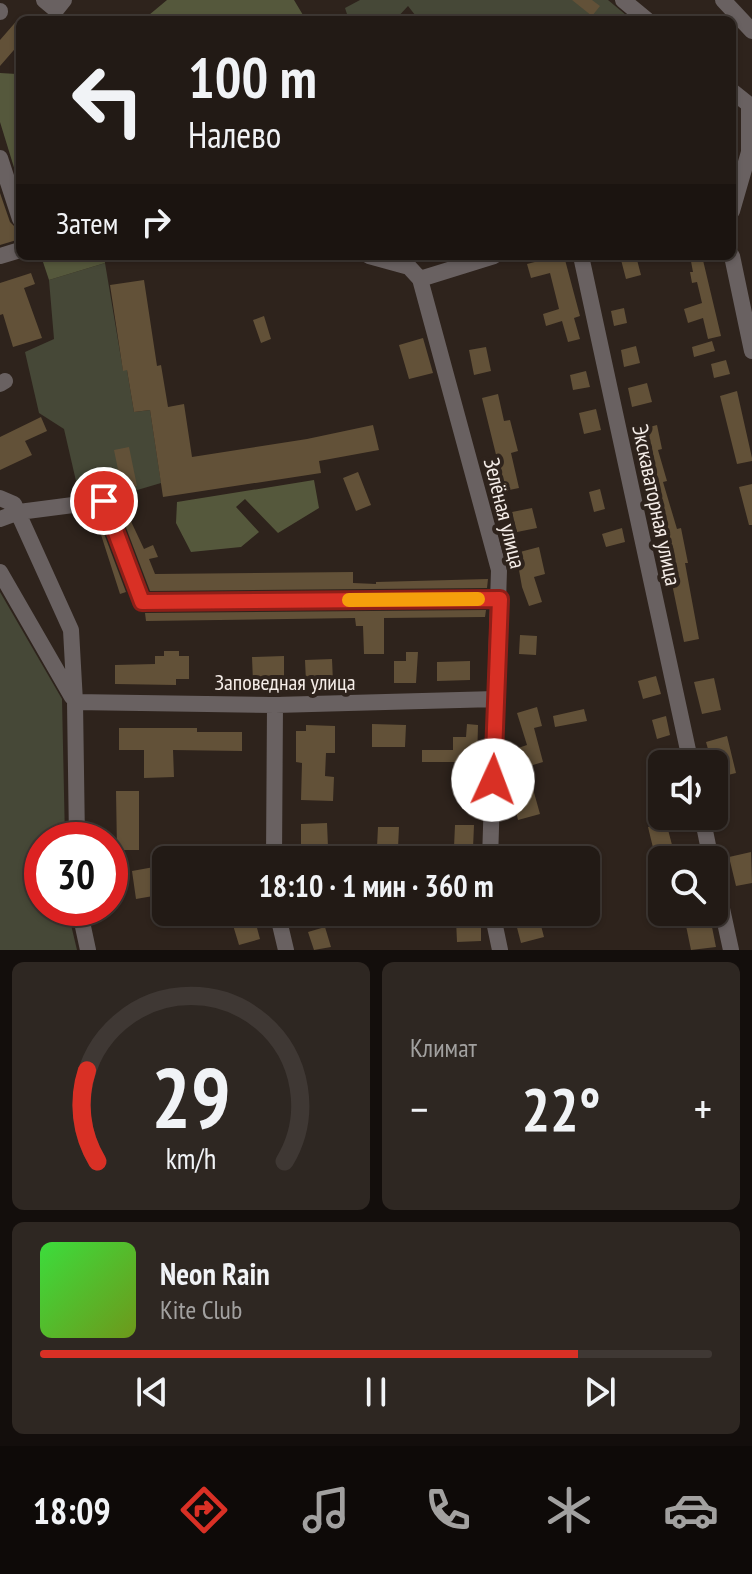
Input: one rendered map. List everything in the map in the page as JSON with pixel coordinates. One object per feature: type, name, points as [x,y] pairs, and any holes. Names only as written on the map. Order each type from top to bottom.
[{"type":"street","points":[[44,0],[56,10],[64,0]]},
{"type":"street","points":[[623,0],[642,16]]},
{"type":"street","points":[[723,0],[752,31]]},
{"type":"street","points":[[736,186],[751,151],[750,106]]},
{"type":"street","points":[[0,158],[16,207]]},
{"type":"street","points":[[384,260],[409,267],[420,279],[481,260]]},
{"type":"street","name":"Экскаваторная улица","points":[[582,260],[688,750]]},
{"type":"street","points":[[733,260],[752,351]]},
{"type":"street","name":"Зелёная улица","points":[[420,279],[499,570],[491,846]]},
{"type":"street","points":[[0,498],[14,504],[19,512],[71,630],[77,822]]},
{"type":"street","points":[[0,519],[19,512],[104,501],[142,602],[500,599]]},
{"type":"street","points":[[0,572],[75,702]]},
{"type":"street","name":"Заповедная улица","points":[[75,702],[275,705],[496,699]]},
{"type":"street","points":[[274,846],[275,705]]},
{"type":"street","points":[[83,926],[88,950]]},
{"type":"street","points":[[280,926],[286,950]]},
{"type":"street","points":[[495,926],[500,950]]},
{"type":"street","points":[[726,926],[731,950]]},
{"type":"green space","points":[[167,0],[294,0],[304,16],[148,16]]},
{"type":"green space","points":[[360,0],[608,0],[627,16],[416,16],[408,6],[399,16],[348,16],[345,8]]},
{"type":"green space","points":[[0,73],[16,74],[16,174],[0,122]]},
{"type":"green space","points":[[42,260],[105,260],[105,263],[49,280]]},
{"type":"green space","points":[[105,263],[123,370],[127,370],[134,412],[150,410],[161,483],[117,496],[79,494],[64,429],[39,413],[25,352],[54,339],[49,280]]},
{"type":"green space","points":[[314,480],[319,508],[278,533],[245,499],[236,507],[259,532],[241,547],[191,552],[176,523],[177,502]]},
{"type":"green space","points":[[0,592],[62,699],[65,822],[24,822],[24,926],[71,926],[77,950],[0,950]]},
{"type":"building","points":[[572,0],[592,0],[600,6],[592,16]]},
{"type":"building","points":[[16,22],[16,48],[0,66],[0,40]]},
{"type":"building","points":[[0,193],[10,222],[16,228],[16,240],[0,245]]},
{"type":"building","points":[[565,260],[580,316],[574,318],[580,339],[568,342],[562,321],[546,326],[543,314],[559,309],[550,273],[531,278],[527,264]]},
{"type":"building","points":[[621,260],[637,260],[641,275],[626,279]]},
{"type":"building","points":[[691,260],[703,260],[721,336],[708,339],[703,318],[688,323],[684,309],[702,303],[697,282],[692,283],[690,272],[693,272]]},
{"type":"building","points":[[31,273],[35,284],[24,288],[42,338],[13,347],[3,314],[0,315],[0,283]]},
{"type":"building","points":[[144,280],[157,366],[161,365],[168,407],[184,404],[192,457],[373,425],[379,450],[319,461],[321,473],[163,497],[150,410],[134,412],[127,370],[123,371],[110,285]]},
{"type":"building","points":[[624,308],[627,323],[614,326],[611,311]]},
{"type":"building","points":[[264,316],[271,339],[261,343],[253,320]]},
{"type":"building","points":[[423,338],[433,373],[409,379],[399,345]]},
{"type":"building","points":[[712,341],[715,351],[694,357],[692,347]]},
{"type":"building","points":[[636,346],[640,363],[624,367],[621,350]]},
{"type":"building","points":[[486,347],[491,371],[474,375],[469,350]]},
{"type":"building","points":[[726,360],[730,374],[714,378],[711,364]]},
{"type":"building","points":[[586,371],[590,387],[573,390],[570,375]]},
{"type":"building","points":[[647,383],[652,402],[632,407],[628,388]]},
{"type":"building","points":[[737,391],[752,461],[737,464],[720,396]]},
{"type":"building","points":[[498,394],[504,421],[510,420],[518,451],[511,453],[519,488],[505,491],[482,398]]},
{"type":"building","points":[[596,409],[601,430],[584,434],[579,413]]},
{"type":"building","points":[[41,417],[47,431],[25,441],[32,455],[0,470],[0,437]]},
{"type":"building","points":[[657,425],[662,449],[658,450],[667,481],[663,482],[677,529],[681,528],[699,639],[684,642],[638,430]]},
{"type":"building","points":[[129,447],[137,486],[122,489],[114,450]]},
{"type":"building","points":[[358,472],[371,505],[356,511],[343,478]]},
{"type":"building","points":[[752,484],[752,525],[749,525],[739,487]]},
{"type":"building","points":[[600,489],[605,509],[594,512],[589,492]]},
{"type":"building","points":[[532,508],[537,528],[517,532],[512,512]]},
{"type":"building","points":[[128,515],[144,549],[153,545],[158,557],[149,559],[155,574],[353,572],[353,583],[488,579],[487,588],[150,591],[122,517]]},
{"type":"building","points":[[95,516],[126,592],[120,594]]},
{"type":"building","points":[[622,528],[625,542],[606,547],[602,534]]},
{"type":"building","points":[[539,547],[545,574],[534,577],[542,602],[529,606],[516,553]]},
{"type":"building","points":[[486,610],[485,617],[384,618],[384,654],[364,654],[363,626],[356,626],[355,618],[146,621],[145,613]]},
{"type":"building","points":[[520,635],[537,636],[536,655],[519,654]]},
{"type":"building","points":[[164,651],[179,651],[179,656],[189,656],[189,679],[176,679],[176,685],[115,684],[115,665],[155,664],[155,656],[164,656]]},
{"type":"building","points":[[406,652],[418,652],[416,683],[394,683],[394,661],[406,661]]},
{"type":"building","points":[[284,656],[284,681],[253,682],[252,657]]},
{"type":"building","points":[[332,659],[333,682],[306,682],[305,660]]},
{"type":"building","points":[[470,661],[470,680],[437,681],[437,662]]},
{"type":"building","points":[[656,676],[661,694],[643,699],[638,681]]},
{"type":"building","points":[[714,678],[721,710],[702,714],[694,682]]},
{"type":"building","points":[[537,707],[542,726],[534,728],[543,762],[523,768],[518,748],[527,745],[517,713]]},
{"type":"building","points":[[584,709],[587,721],[555,727],[553,716]]},
{"type":"building","points":[[666,716],[670,735],[657,739],[652,720]]},
{"type":"building","points":[[372,724],[406,725],[405,747],[372,747]]},
{"type":"building","points":[[467,724],[478,725],[477,762],[422,762],[422,750],[453,750],[453,737],[466,737]]},
{"type":"building","points":[[306,725],[335,726],[335,753],[326,753],[325,776],[334,777],[333,801],[301,800],[302,763],[296,762],[296,731],[306,731]]},
{"type":"building","points":[[119,728],[197,728],[197,732],[242,732],[242,751],[173,750],[174,777],[144,778],[144,750],[119,750]]},
{"type":"building","points":[[727,736],[736,773],[728,775],[728,750],[708,750],[706,742]]},
{"type":"building","points":[[533,789],[540,814],[518,820],[512,795]]},
{"type":"building","points":[[116,791],[139,791],[139,850],[128,850],[128,822],[117,822]]},
{"type":"building","points":[[327,823],[328,846],[301,846],[301,824]]},
{"type":"building","points":[[455,825],[474,825],[473,846],[454,846]]},
{"type":"building","points":[[378,827],[399,827],[398,846],[377,846]]},
{"type":"building","points":[[649,830],[668,830],[672,846],[653,846]]},
{"type":"building","points":[[751,852],[752,883],[736,886],[729,857]]},
{"type":"building","points":[[152,867],[152,896],[136,899],[132,871]]},
{"type":"building","points":[[233,926],[256,926],[260,939],[239,945]]},
{"type":"building","points":[[456,926],[481,926],[481,941],[457,942]]},
{"type":"building","points":[[517,926],[541,926],[544,937],[521,943]]},
{"type":"building","points":[[686,926],[712,926],[716,947],[691,950]]},
{"type":"building","points":[[325,927],[331,947],[314,950],[308,932]]},
{"type":"slow traffic","points":[[349,600],[478,599]]},
{"type":"route","points":[[104,501],[142,602],[500,599],[493,780]]}]
